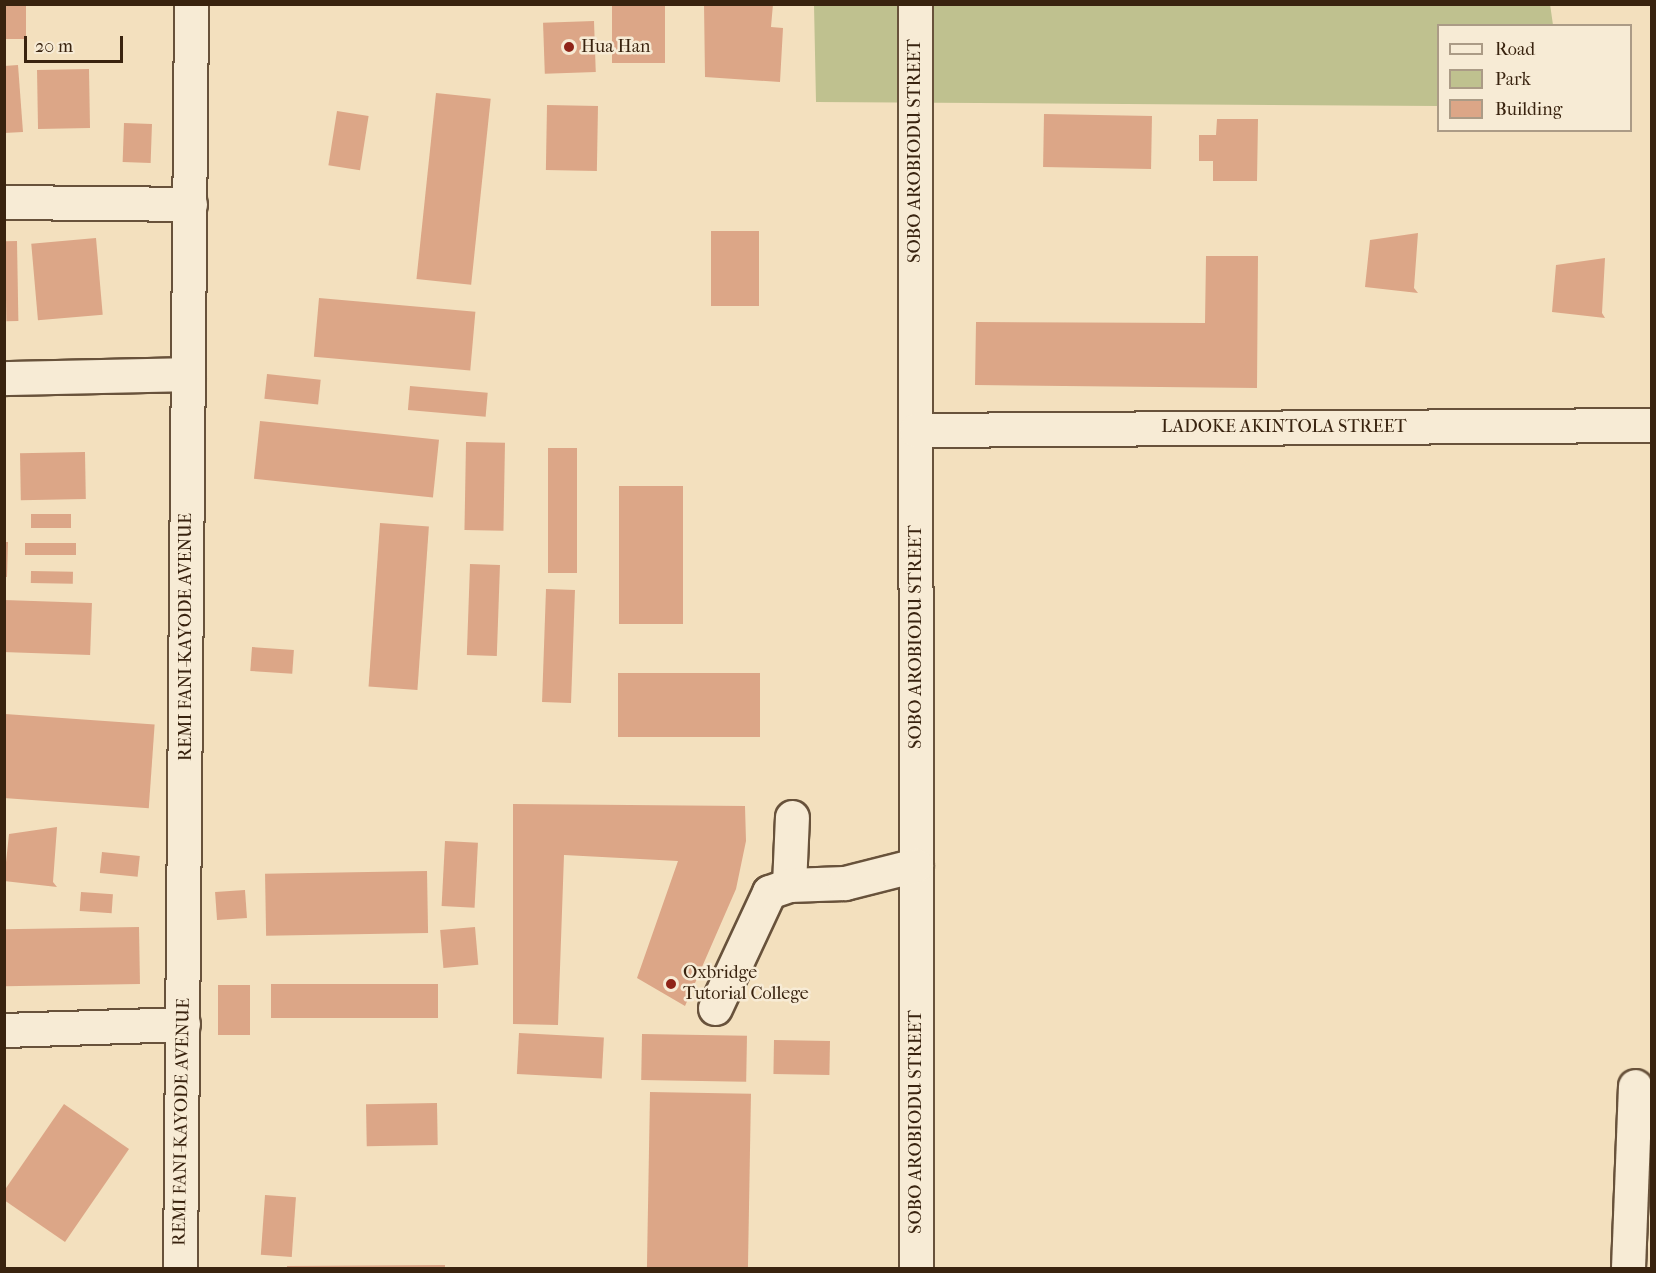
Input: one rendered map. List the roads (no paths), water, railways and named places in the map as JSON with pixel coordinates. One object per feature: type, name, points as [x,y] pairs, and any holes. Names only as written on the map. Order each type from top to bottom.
[{"type":"street","name":"REMI FANI-KAYODE AVENUE","points":[[180,1269],[191,4]]},
{"type":"street","name":"SOBO AROBIODU STREET","points":[[915,4],[916,1269]]},
{"type":"street","points":[[4,202],[190,204]]},
{"type":"street","points":[[4,378],[188,374]]},
{"type":"street","name":"LADOKE AKINTOLA STREET","points":[[916,430],[1652,425]]},
{"type":"street","points":[[789,885],[792,817]]},
{"type":"street","points":[[715,1008],[769,892],[789,885],[845,883],[916,866]]},
{"type":"street","points":[[4,1030],[183,1024]]},
{"type":"street","points":[[1628,1269],[1641,1096]]},
{"type":"place","name":"Hua Han","points":[[569,47]]},
{"type":"place","name":"Oxbridge Tutorial College","points":[[671,984]]}]
